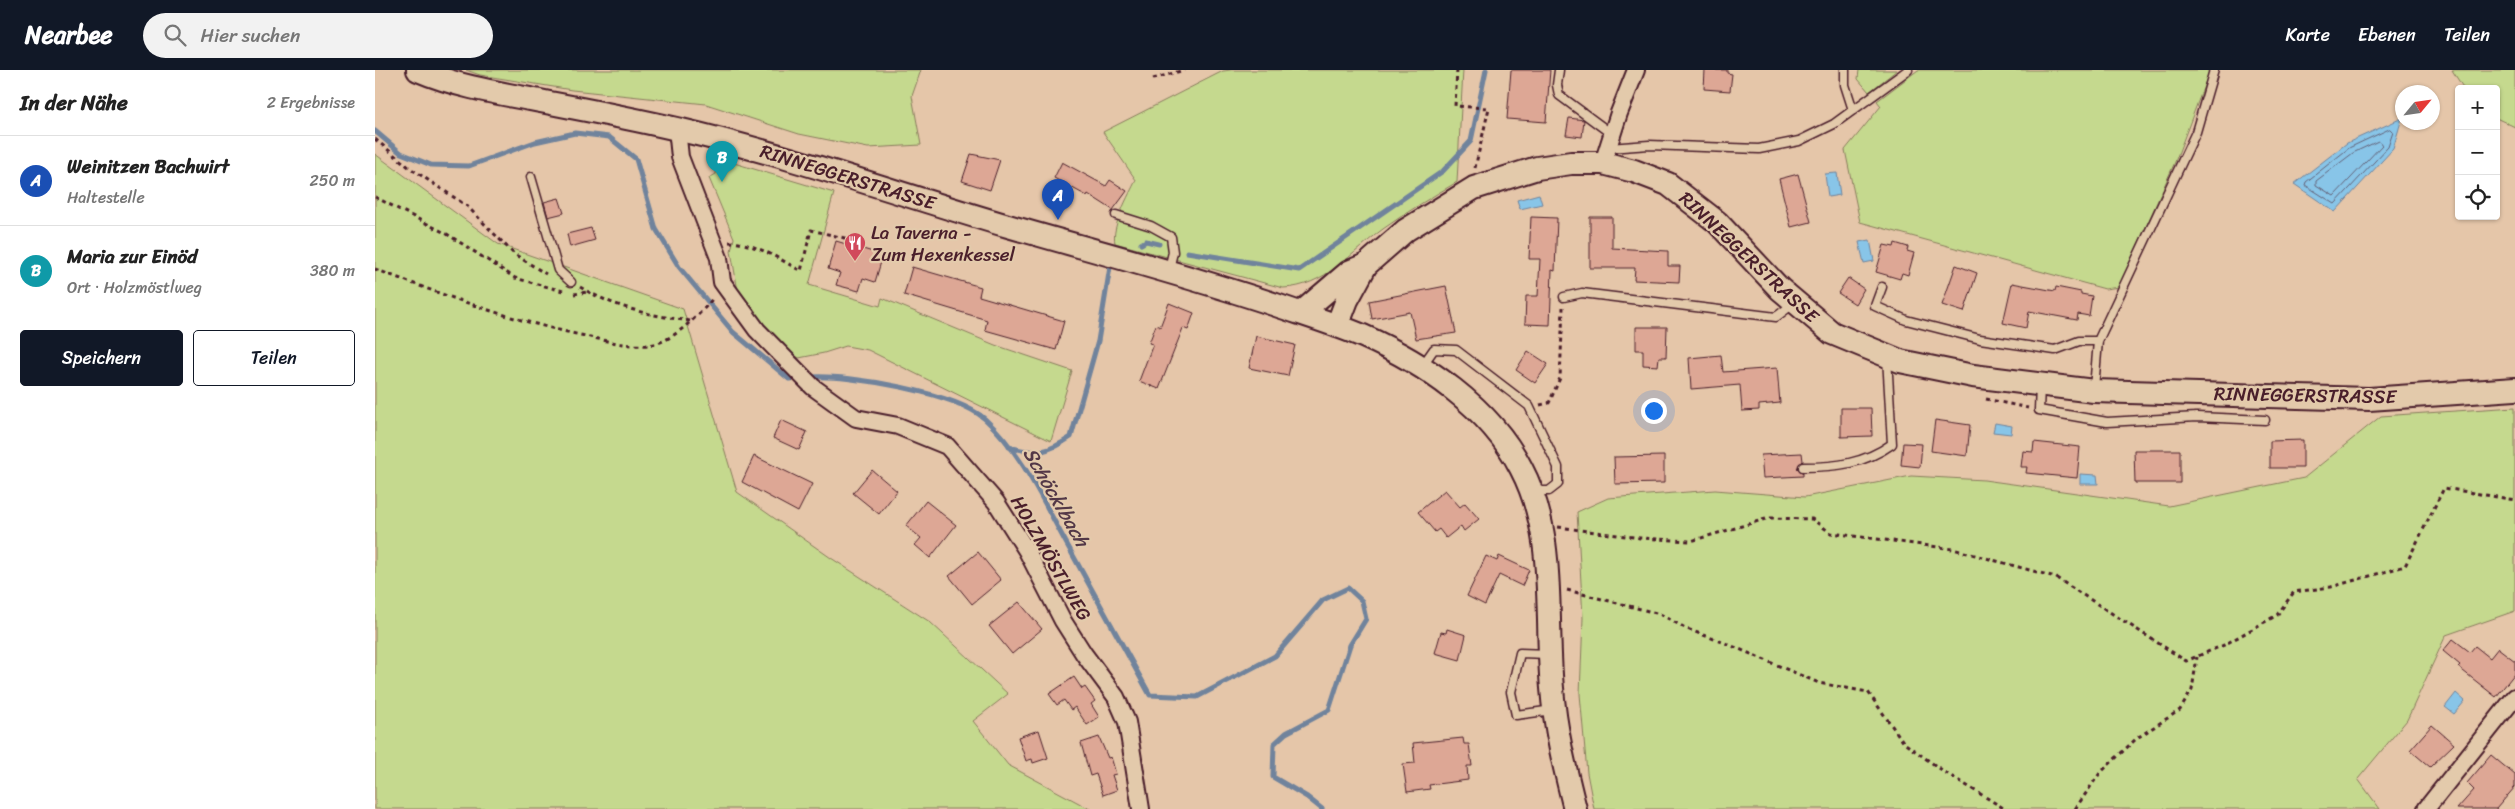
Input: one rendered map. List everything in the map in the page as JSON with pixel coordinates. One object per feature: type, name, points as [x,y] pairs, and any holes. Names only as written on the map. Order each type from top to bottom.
[{"type":"main road","name":"RINNEGGERSTRASSE","points":[[417,70],[486,90],[677,129],[807,164],[1009,226],[1169,272],[1337,326],[1347,300],[1366,265]]},
{"type":"main road","name":"RINNEGGERSTRASSE","points":[[1301,314],[1349,272],[1366,265],[1406,230],[1474,188],[1537,168],[1571,162],[1608,149],[1668,184],[1691,200],[1717,222],[1796,302],[1831,333],[1900,361],[1973,376],[2094,391],[2369,399],[2515,389]]},
{"type":"main road","points":[[1337,326],[1365,337],[1420,367],[1474,407],[1495,428],[1519,464],[1533,492],[1543,527],[1548,582],[1554,710],[1575,809]]},
{"type":"street","points":[[1608,149],[1636,70]]},
{"type":"street","name":"HOLZMÖSTLWEG","points":[[677,129],[680,157],[719,258],[722,282],[757,330],[813,387],[856,418],[898,426],[947,446],[996,502],[1027,551],[1063,621],[1084,654],[1116,697],[1127,722],[1141,809]]},
{"type":"street","points":[[2426,809],[2515,697]]},
{"type":"lane","points":[[1559,70],[1557,85],[1559,95],[1608,149]]},
{"type":"lane","points":[[1845,70],[1845,85],[1853,110]]},
{"type":"lane","name":"RINNEGGERSTRASSE","points":[[1608,149],[1649,145],[1759,149],[1799,141],[1834,124],[1908,70]]},
{"type":"lane","points":[[2094,391],[2098,341],[2196,132],[2214,70]]},
{"type":"lane","points":[[531,177],[558,270],[571,282]]},
{"type":"lane","points":[[1116,215],[1151,226],[1171,237],[1173,252],[1169,272]]},
{"type":"lane","points":[[1882,288],[1875,306],[1907,320],[1980,339],[2055,350],[2079,341],[2098,341]]},
{"type":"lane","points":[[1563,297],[1582,293],[1776,316],[1796,302]]},
{"type":"lane","points":[[1420,367],[1434,349],[1456,350],[1529,406],[1558,467],[1558,484],[1549,491],[1533,492]]},
{"type":"lane","points":[[1803,466],[1831,466],[1875,456],[1892,444],[1887,355]]},
{"type":"lane","points":[[2040,384],[2039,410],[2107,422],[2197,417],[2265,420]]},
{"type":"lane","points":[[1550,654],[1520,653],[1511,692],[1516,715],[1554,710]]},
{"type":"path","points":[[1153,79],[1184,70]]},
{"type":"path","points":[[1457,70],[1455,106],[1489,108],[1474,173],[1474,188]]},
{"type":"path","points":[[375,139],[410,168],[467,206],[514,254],[548,274]]},
{"type":"path","points":[[375,197],[447,234],[515,278],[576,295],[588,292],[618,306],[653,316],[691,322]]},
{"type":"path","points":[[713,241],[742,242],[775,256],[801,271],[811,230],[861,242]]},
{"type":"path","points":[[375,269],[460,301],[542,326],[626,345],[658,343],[703,312],[715,295]]},
{"type":"path","points":[[1529,406],[1549,403],[1560,378],[1563,297]]},
{"type":"path","points":[[1543,527],[1572,527],[1640,538],[1691,541],[1769,518],[1812,519],[1831,533],[1953,549],[2055,578],[2187,661],[2224,645],[2277,615],[2294,592],[2331,586],[2405,566],[2444,488],[2515,500]]},
{"type":"path","points":[[1548,582],[1575,594],[1660,614],[1687,629],[1819,683],[1868,692],[1904,743],[1946,773],[2005,809]]},
{"type":"path","points":[[2075,809],[2100,774],[2137,738],[2180,710],[2192,690],[2197,657]]},
{"type":"green space","points":[[466,70],[921,70],[912,96],[921,145],[868,148],[799,134],[706,104],[572,90],[480,75]]},
{"type":"green space","points":[[1463,70],[1457,182],[1383,229],[1337,267],[1312,282],[1298,286],[1283,288],[1115,243],[1114,236],[1118,220],[1136,180],[1103,132],[1223,71]]},
{"type":"green space","points":[[1859,70],[1897,70],[1869,92],[1858,79]]},
{"type":"green space","points":[[1918,70],[2210,70],[2175,162],[2119,287],[2105,289],[1860,222],[1845,150],[1881,106],[1877,101]]},
{"type":"green space","points":[[2452,70],[2515,70],[2515,127],[2500,120],[2500,85],[2461,85]]},
{"type":"green space","points":[[375,154],[498,244],[683,309],[737,492],[831,558],[930,622],[1008,694],[973,721],[1008,765],[1090,809],[375,809]]},
{"type":"green space","points":[[714,157],[834,193],[809,285],[880,306],[882,298],[995,345],[1072,371],[1051,441],[868,350],[846,346],[799,358],[781,346],[739,297],[731,251],[734,238],[709,178],[716,174],[717,165],[710,159]]},
{"type":"green space","points":[[2515,407],[2515,611],[2446,635],[2407,720],[2358,779],[2380,809],[1594,809],[1587,773],[1580,694],[1583,618],[1577,512],[1608,498],[1715,490],[1805,497],[1911,476],[1984,480],[2169,506],[2304,478],[2381,416]]},
{"type":"water","points":[[2395,121],[2395,130],[2399,130],[2393,149],[2335,212],[2294,184],[2347,143]]},
{"type":"water","points":[[1837,173],[1840,195],[1828,197],[1825,174]]},
{"type":"water","points":[[1539,194],[1542,204],[1520,209],[1517,200]]},
{"type":"water","points":[[1870,240],[1874,261],[1864,263],[1859,242]]},
{"type":"water","points":[[1995,423],[2012,426],[2011,434],[1993,432]]},
{"type":"water","points":[[2080,474],[2097,475],[2098,484],[2080,484]]},
{"type":"water","points":[[2456,693],[2465,701],[2454,714],[2445,707]]},
{"type":"building","points":[[1511,70],[1550,70],[1546,122],[1507,119]]},
{"type":"building","points":[[1705,70],[1727,70],[1727,73],[1732,74],[1730,91],[1704,89]]},
{"type":"building","points":[[1569,118],[1584,120],[1582,137],[1566,135]]},
{"type":"building","points":[[971,154],[1000,160],[990,190],[962,181]]},
{"type":"building","points":[[1062,162],[1106,186],[1110,180],[1127,191],[1113,210],[1088,194],[1087,196],[1054,178]]},
{"type":"building","points":[[1798,174],[1811,222],[1791,227],[1779,179]]},
{"type":"building","points":[[559,198],[564,213],[548,217],[544,202]]},
{"type":"building","points":[[1531,217],[1557,218],[1555,271],[1552,270],[1550,325],[1525,324],[1526,296],[1538,296],[1540,259],[1529,259]]},
{"type":"building","points":[[1590,217],[1612,217],[1612,248],[1668,251],[1668,266],[1680,266],[1679,282],[1634,280],[1635,268],[1590,268]]},
{"type":"building","points":[[591,228],[595,240],[570,247],[567,234]]},
{"type":"building","name":"La Taverna - Zum Hexenkessel","points":[[836,241],[883,255],[875,282],[863,278],[859,291],[836,285],[840,273],[828,269]]},
{"type":"building","points":[[1895,243],[1908,247],[1907,251],[1914,253],[1908,275],[1902,273],[1900,279],[1876,272],[1884,245],[1894,247]]},
{"type":"building","points":[[1956,265],[1977,273],[1964,312],[1942,305]]},
{"type":"building","points":[[912,267],[981,287],[979,296],[1064,321],[1056,350],[985,330],[987,320],[904,295]]},
{"type":"building","points":[[1848,278],[1864,289],[1855,304],[1838,293]]},
{"type":"building","points":[[2012,283],[2055,291],[2056,287],[2092,296],[2089,316],[2078,314],[2077,320],[2029,311],[2026,328],[2003,323]]},
{"type":"building","points":[[1446,286],[1456,333],[1416,339],[1410,312],[1372,319],[1369,301]]},
{"type":"building","points":[[1169,303],[1194,313],[1188,330],[1183,328],[1159,389],[1139,381],[1153,344],[1149,343],[1156,325],[1160,327]]},
{"type":"building","points":[[1636,327],[1667,327],[1666,357],[1659,357],[1658,366],[1643,365],[1643,350],[1636,350]]},
{"type":"building","points":[[1256,336],[1295,345],[1288,376],[1249,368]]},
{"type":"building","points":[[1528,351],[1548,364],[1535,383],[1516,370]]},
{"type":"building","points":[[1721,355],[1723,372],[1777,368],[1780,403],[1759,405],[1759,410],[1742,411],[1740,385],[1691,389],[1689,358]]},
{"type":"building","points":[[1841,408],[1871,408],[1872,436],[1841,437]]},
{"type":"building","points":[[781,420],[807,432],[799,450],[773,438]]},
{"type":"building","points":[[1935,420],[1970,425],[1967,456],[1931,451]]},
{"type":"building","points":[[2303,440],[2303,468],[2270,468],[2270,441]]},
{"type":"building","points":[[2034,442],[2080,447],[2077,478],[2026,473],[2027,467],[2021,467],[2023,451],[2033,452]]},
{"type":"building","points":[[1903,443],[1922,444],[1920,467],[1901,465]]},
{"type":"building","points":[[2134,450],[2180,450],[2180,483],[2135,483]]},
{"type":"building","points":[[1802,453],[1803,461],[1797,468],[1803,473],[1803,476],[1763,478],[1761,455]]},
{"type":"building","points":[[754,456],[812,484],[798,512],[742,482]]},
{"type":"building","points":[[1664,456],[1664,483],[1615,484],[1614,457]]},
{"type":"building","points":[[872,470],[897,491],[879,514],[853,493]]},
{"type":"building","points":[[1445,490],[1460,507],[1465,503],[1479,519],[1464,531],[1461,526],[1446,538],[1439,529],[1435,532],[1418,512]]},
{"type":"building","points":[[926,501],[956,525],[930,558],[915,545],[921,538],[906,526]]},
{"type":"building","points":[[978,552],[1001,580],[972,604],[949,576]]},
{"type":"building","points":[[1486,556],[1497,561],[1499,556],[1529,570],[1522,586],[1499,575],[1485,605],[1467,596]]},
{"type":"building","points":[[1019,602],[1042,629],[1012,654],[989,626]]},
{"type":"building","points":[[1447,629],[1466,635],[1460,660],[1435,653],[1441,632],[1446,633]]},
{"type":"building","points":[[2453,639],[2470,652],[2475,646],[2490,658],[2498,648],[2515,661],[2515,673],[2496,697],[2458,667],[2460,665],[2443,651]]},
{"type":"building","points":[[1074,677],[1082,689],[1085,687],[1095,701],[1091,704],[1099,717],[1087,725],[1075,707],[1071,710],[1064,700],[1057,705],[1049,694]]},
{"type":"building","points":[[2432,725],[2454,744],[2430,767],[2410,750]]},
{"type":"building","points":[[1039,730],[1048,758],[1033,763],[1032,759],[1026,761],[1018,737]]},
{"type":"building","points":[[1099,737],[1108,758],[1111,757],[1116,774],[1112,775],[1117,790],[1103,795],[1096,774],[1090,776],[1081,743]]},
{"type":"building","points":[[1463,738],[1464,744],[1469,744],[1472,766],[1467,766],[1468,780],[1429,785],[1430,789],[1407,792],[1403,764],[1415,763],[1413,743]]},
{"type":"building","points":[[2491,755],[2515,775],[2515,787],[2496,809],[2457,809],[2474,790],[2467,783]]},
{"type":"waterway","points":[[1187,252],[1299,270],[1443,171],[1471,141],[1486,70]]},
{"type":"waterway","name":"Schöcklbach","points":[[375,131],[401,153],[431,165],[469,166],[535,142],[575,133],[609,137],[636,159],[656,229],[679,267],[733,332],[789,379],[799,378]]},
{"type":"waterway","points":[[1141,244],[1146,241],[1159,244]]},
{"type":"waterway","points":[[1009,447],[1035,452],[1042,451],[1071,437],[1098,341],[1110,267]]},
{"type":"waterway","name":"Schöcklbach","points":[[810,377],[875,382],[927,393],[951,401],[985,419],[1020,460],[1150,695],[1197,697],[1275,656],[1323,600],[1348,588],[1362,601],[1366,619],[1350,645],[1329,710],[1286,733],[1274,744],[1273,777],[1307,797],[1322,809]]},
{"type":"place","name":"Maria zur Einöd","points":[[722,182]]},
{"type":"place","name":"Weinitzen Bachwirt","points":[[1058,220]]},
{"type":"place","name":"La Taverna - Zum Hexenkessel","points":[[855,262]]}]
